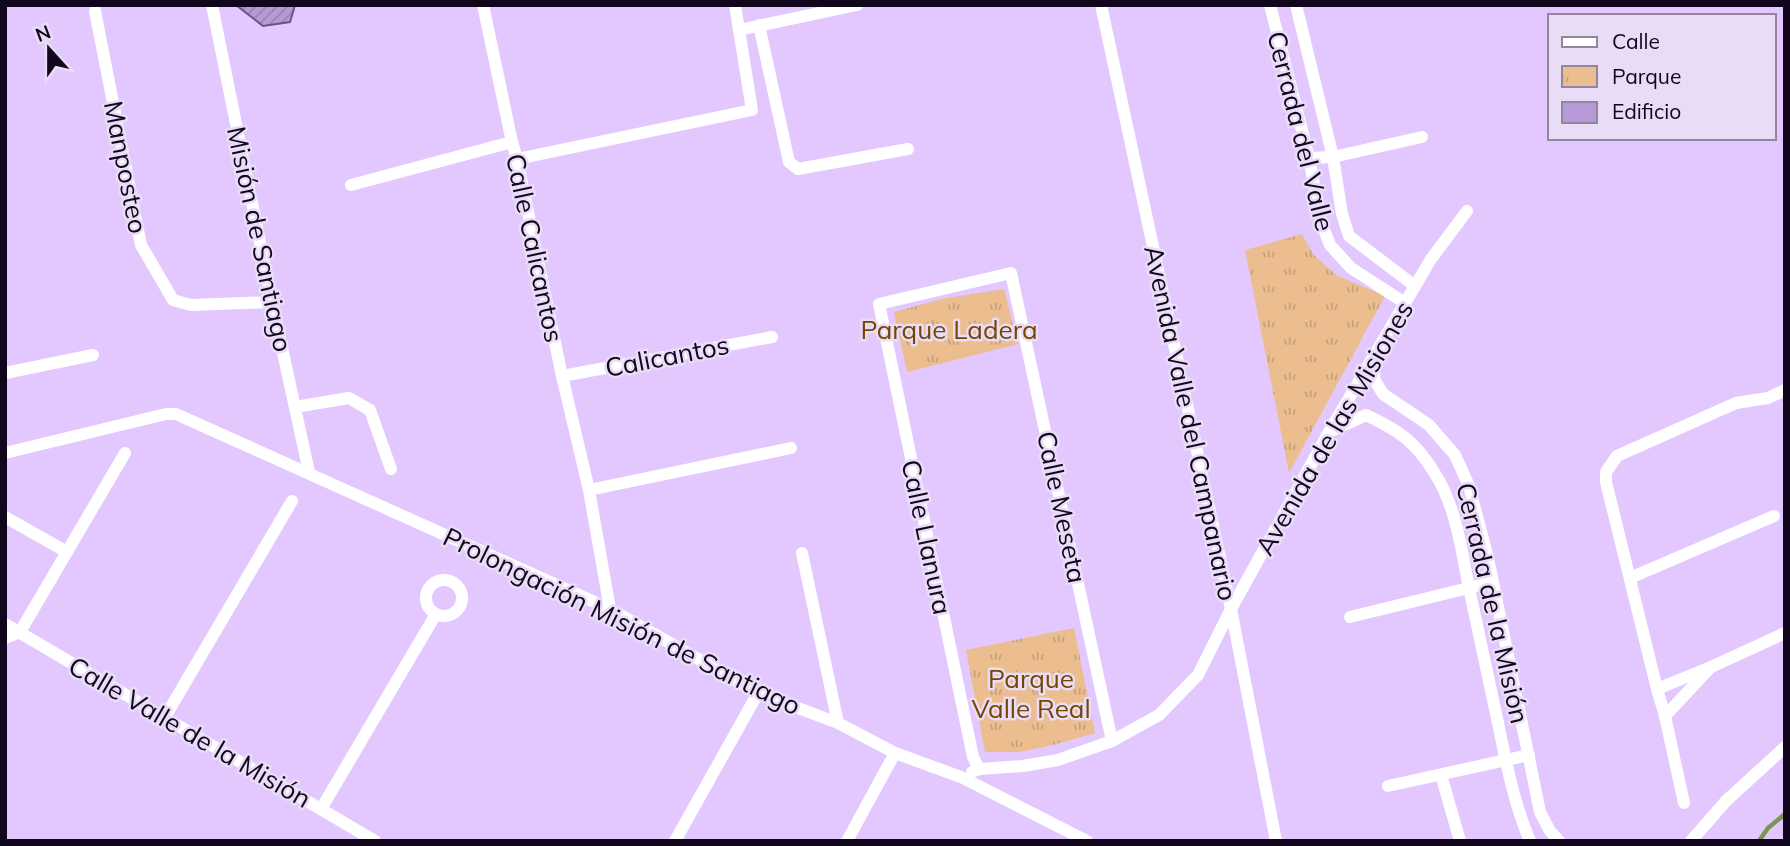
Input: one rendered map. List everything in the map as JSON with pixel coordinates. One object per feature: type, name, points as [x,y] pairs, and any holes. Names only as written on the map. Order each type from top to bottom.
[{"type":"street","name":"Misión de Santiago","points":[[212,5],[309,472]]},
{"type":"street","name":"Calle Calicantos","points":[[483,5],[589,490],[610,609]]},
{"type":"street","points":[[517,159],[752,110],[736,5]]},
{"type":"street","points":[[739,30],[857,5]]},
{"type":"street","name":"Avenida Valle del Campanario","points":[[1101,5],[1231,609],[1276,841]]},
{"type":"street","name":"Cerrada del Valle","points":[[1270,5],[1309,158],[1321,222],[1330,244],[1351,268],[1405,303]]},
{"type":"street","name":"Cerrada del Valle","points":[[1296,5],[1334,157],[1342,214],[1349,236],[1415,286]]},
{"type":"street","name":"Manposteo","points":[[95,11],[141,245],[162,282],[173,300],[191,305],[272,302]]},
{"type":"street","points":[[759,25],[789,162],[798,169],[908,149]]},
{"type":"street","points":[[1309,158],[1334,157],[1422,137]]},
{"type":"street","points":[[351,185],[512,142]]},
{"type":"street","name":"Avenida de las Misiones","points":[[961,778],[979,769],[1058,760],[1112,741],[1159,715],[1198,675],[1231,609],[1329,432],[1431,259],[1467,211]]},
{"type":"street","points":[[1330,244],[1349,236]]},
{"type":"street","name":"Calle Meseta","points":[[878,304],[1011,273],[1112,741]]},
{"type":"street","name":"Calle Llanura","points":[[878,304],[973,757],[979,769]]},
{"type":"street","name":"Calicantos","points":[[562,376],[772,337]]},
{"type":"street","name":"Cerrada de la Misión","points":[[1375,354],[1374,379],[1383,394],[1426,423],[1455,454],[1469,486],[1481,526],[1541,812],[1550,831],[1559,841]]},
{"type":"street","points":[[5,373],[93,355]]},
{"type":"street","points":[[1684,803],[1606,482],[1606,472],[1617,456],[1736,403],[1768,398],[1785,390]]},
{"type":"street","points":[[295,407],[349,398],[370,410],[391,469]]},
{"type":"street","name":"Prolongación Misión de Santiago","points":[[5,453],[166,414],[176,414],[610,609],[758,693],[838,723],[895,753],[961,778],[1087,841]]},
{"type":"street","name":"Cerrada de la Misión","points":[[1329,432],[1366,415],[1394,428],[1414,445],[1435,472],[1448,498],[1459,538],[1506,761],[1530,841]]},
{"type":"street","points":[[1409,441],[1426,423]]},
{"type":"street","points":[[589,490],[791,447]]},
{"type":"street","points":[[5,638],[20,632],[125,453]]},
{"type":"street","points":[[165,717],[292,501]]},
{"type":"street","points":[[1630,578],[1774,516]]},
{"type":"street","points":[[5,517],[67,552]]},
{"type":"street","points":[[802,553],[838,723]]},
{"type":"street","points":[[1350,617],[1493,582]]},
{"type":"street","points":[[321,808],[436,614]]},
{"type":"street","name":"Calle Valle de la Misión","points":[[5,624],[376,841]]},
{"type":"street","points":[[1657,689],[1785,633]]},
{"type":"street","points":[[1665,716],[1711,667]]},
{"type":"street","points":[[675,841],[758,693]]},
{"type":"street","points":[[1691,841],[1726,801],[1785,747]]},
{"type":"street","points":[[847,841],[895,753]]},
{"type":"street","points":[[1388,786],[1529,755]]},
{"type":"street","points":[[1441,775],[1460,841]]},
{"type":"green space","points":[[1302,234],[1313,254],[1336,275],[1385,296],[1289,473],[1245,250]]},
{"type":"green space","name":"Parque Ladera","points":[[1004,289],[1018,344],[907,372],[894,312],[946,298]]},
{"type":"green space","name":"Parque Valle Real","points":[[1074,628],[1095,733],[1020,752],[985,752],[966,650]]},
{"type":"building","points":[[236,5],[295,5],[290,22],[263,26]]},
{"type":"waterway","points":[[1759,841],[1768,828],[1785,814]]}]
